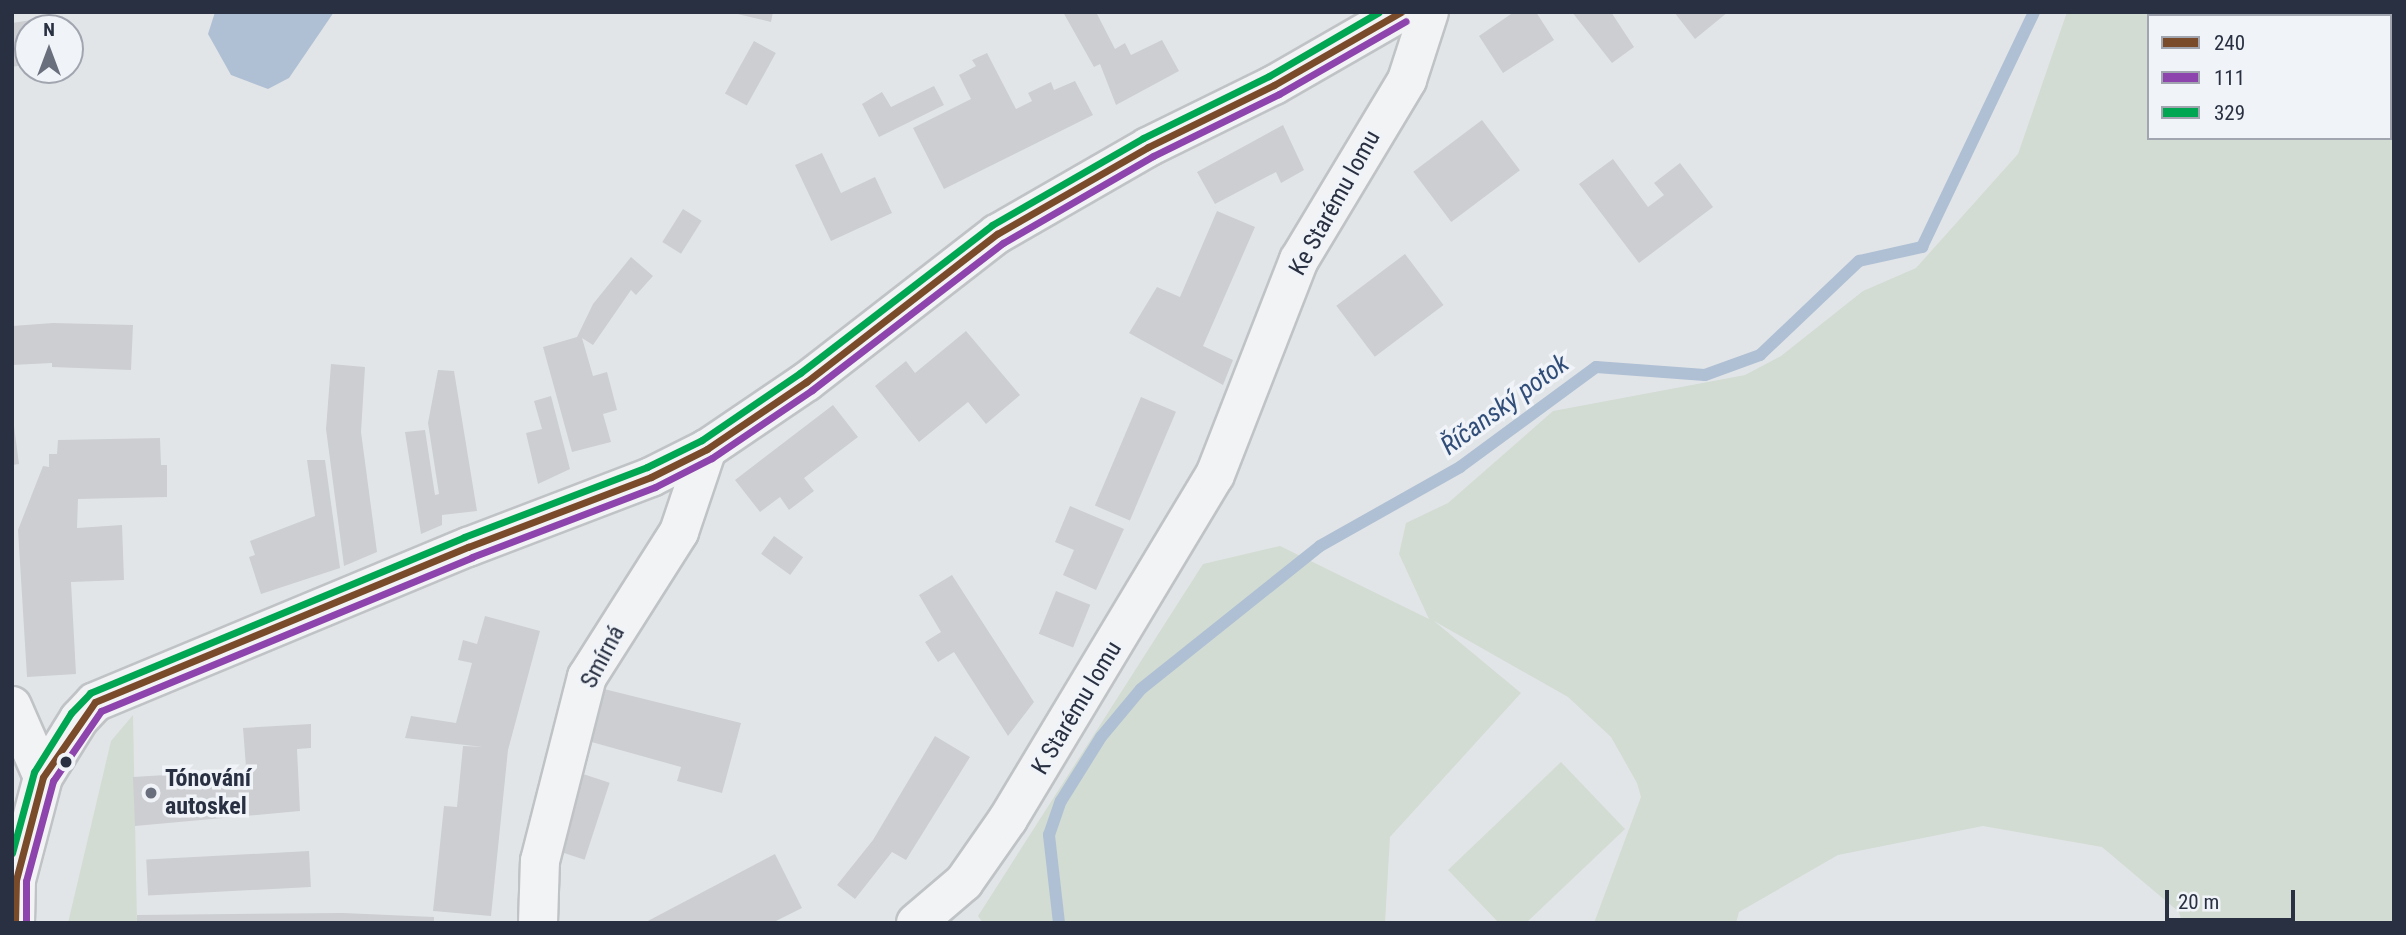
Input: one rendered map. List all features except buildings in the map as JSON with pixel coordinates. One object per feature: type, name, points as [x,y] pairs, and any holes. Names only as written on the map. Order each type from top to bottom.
[{"type":"street","points":[[15,923],[16,880],[43,777],[79,719],[117,690],[651,477],[707,449],[806,382],[997,234],[1090,179],[1274,85],[1400,12]]},
{"type":"street","name":"Ke Starému lomu","points":[[1215,475],[1299,260],[1407,80],[1429,12]]},
{"type":"street","name":"Smírná","points":[[538,923],[540,861],[587,677],[679,532],[707,449]]},
{"type":"street","name":"K Starému lomu","points":[[916,923],[964,882],[1008,819],[1215,475]]},
{"type":"street","points":[[12,706],[43,777]]},
{"type":"shaded area","points":[[2067,12],[2394,12],[2394,923],[2182,923],[2179,912],[2102,847],[1983,826],[1838,855],[1739,912],[1736,923],[1594,923],[1641,797],[1637,783],[1611,737],[1568,697],[1434,621],[1521,693],[1390,837],[1385,923],[983,923],[978,916],[1203,564],[1280,546],[1429,619],[1399,554],[1406,523],[1448,503],[1553,411],[1745,375],[1781,356],[1863,291],[1916,268],[2018,154]]},
{"type":"shaded area","points":[[133,715],[137,923],[68,923],[111,741]]},
{"type":"shaded area","points":[[1561,762],[1625,829],[1526,923],[1499,923],[1448,870]]},
{"type":"water","points":[[215,12],[334,12],[289,78],[268,89],[231,75],[208,34]]},
{"type":"waterway","name":"Říčanský potok","points":[[1059,923],[1049,835],[1061,801],[1101,737],[1141,689],[1320,546],[1460,467],[1596,367],[1705,375],[1760,355],[1859,261],[1922,247],[2034,12]]},
{"type":"transit line","name":"329","points":[[12,853],[34,772],[71,713],[90,693],[464,537],[647,467],[702,440],[800,373],[992,225],[1143,138],[1269,76],[1379,12]]},
{"type":"transit line","name":"240","points":[[15,923],[16,880],[43,777],[95,702],[468,547],[651,477],[707,449],[806,382],[997,234],[1148,147],[1274,85],[1401,12]]},
{"type":"transit line","name":"111","points":[[26,923],[26,881],[53,781],[101,711],[472,557],[655,487],[712,458],[812,390],[1003,243],[1153,156],[1279,94],[1406,21]]},
{"type":"place","name":"Tónování autoskel","points":[[151,793]]}]
